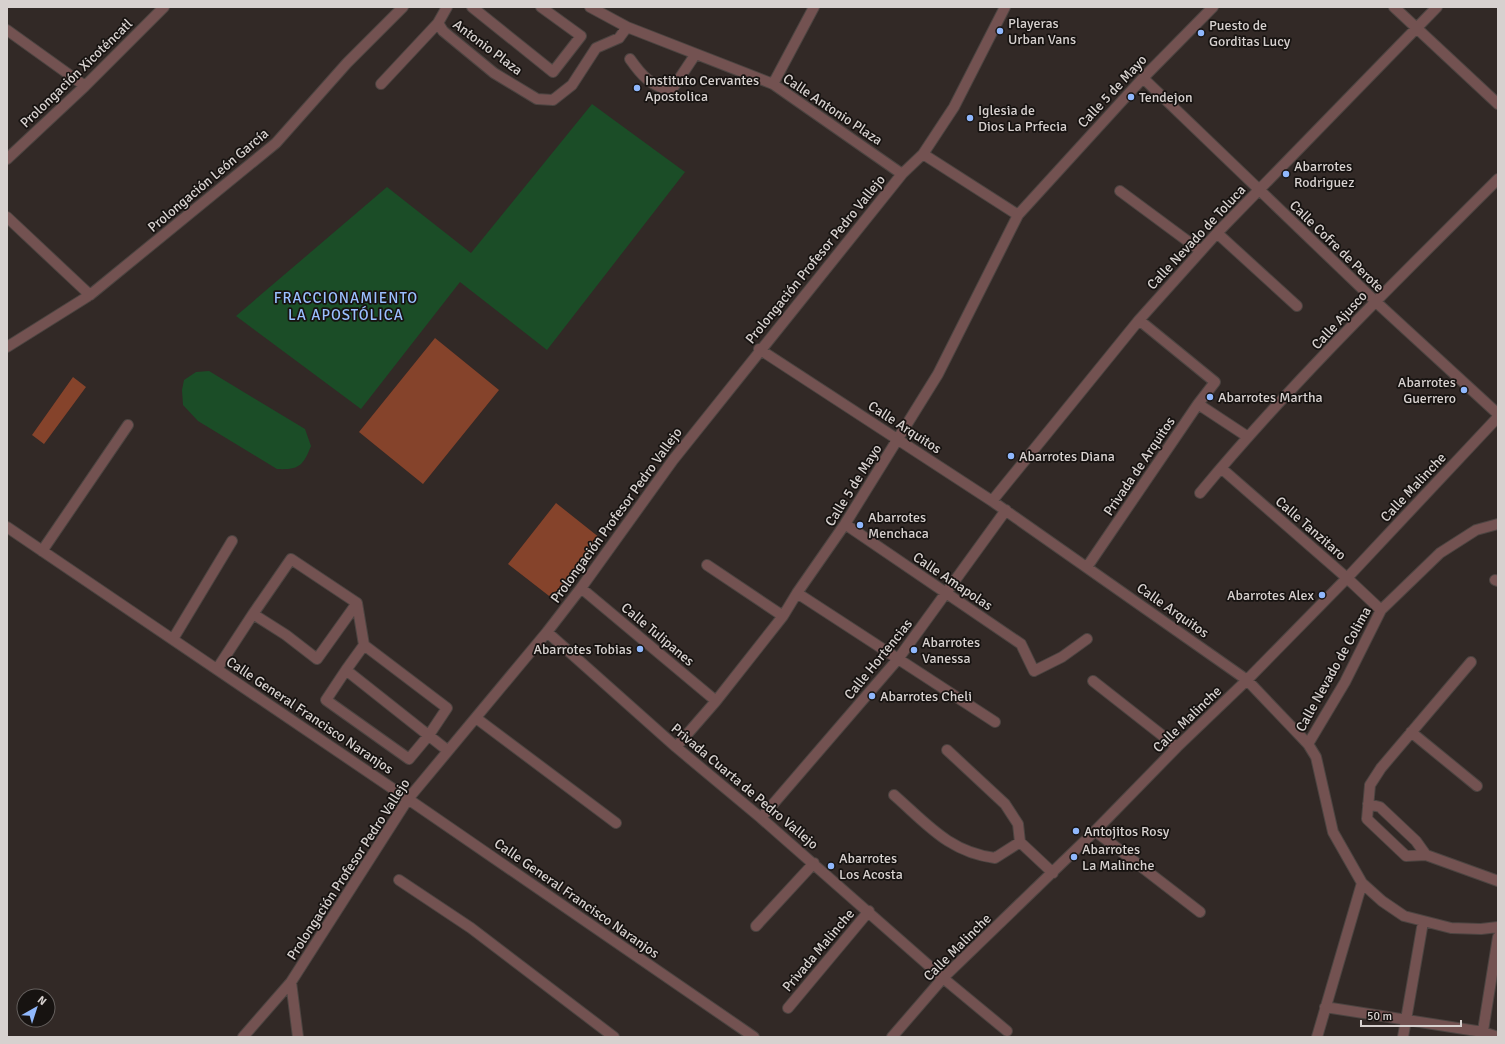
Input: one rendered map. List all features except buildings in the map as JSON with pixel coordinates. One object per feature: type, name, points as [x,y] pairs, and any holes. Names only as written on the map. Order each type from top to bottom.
[{"type":"street","name":"Prolongación Xicoténcatl","points":[[7,159],[85,86],[164,7]]},
{"type":"street","name":"Prolongación León García","points":[[7,347],[90,295],[276,143],[347,63],[403,7]]},
{"type":"street","name":"Antonio Plaza","points":[[447,7],[442,13],[438,23],[443,31],[494,73],[537,99],[553,100],[572,85],[596,48]]},
{"type":"street","points":[[472,7],[553,72],[581,36]]},
{"type":"street","points":[[541,7],[596,48],[619,38],[627,27]]},
{"type":"street","name":"Calle Antonio Plaza","points":[[590,7],[627,27],[695,55],[773,84],[902,174]]},
{"type":"street","points":[[773,84],[814,7]]},
{"type":"street","name":"Prolongación Profesor Pedro Vallejo","points":[[243,1037],[291,982],[408,798],[547,632],[581,588],[672,460],[759,349],[902,174],[923,154],[954,108],[1005,7]]},
{"type":"street","name":"Calle 5 de Mayo","points":[[676,747],[716,701],[783,616],[797,593],[845,524],[938,374],[1018,215],[1143,78],[1213,7]]},
{"type":"street","points":[[1394,7],[1498,104]]},
{"type":"street","name":"Calle Nevado de Toluca","points":[[992,501],[1139,320],[1201,251],[1437,7]]},
{"type":"street","points":[[381,84],[438,23]]},
{"type":"street","points":[[7,30],[85,86]]},
{"type":"street","points":[[630,59],[642,76],[660,88],[671,91],[695,55]]},
{"type":"street","name":"Calle Cofre de Perote","points":[[1143,78],[1375,301],[1498,415]]},
{"type":"street","points":[[923,154],[1018,215]]},
{"type":"street","name":"Calle Ajusco","points":[[1200,493],[1248,437],[1375,301],[1498,179]]},
{"type":"street","points":[[1120,191],[1201,251]]},
{"type":"street","points":[[7,217],[90,295]]},
{"type":"street","points":[[1217,234],[1297,306]]},
{"type":"street","name":"Privada de Arquitos","points":[[1087,567],[1198,404],[1215,382],[1139,320]]},
{"type":"street","name":"Calle Arquitos","points":[[759,349],[1006,510],[1247,680],[1308,744],[1316,757],[1333,832],[1362,883],[1382,901],[1404,916],[1423,922],[1451,928],[1481,929],[1498,927]]},
{"type":"street","points":[[1198,404],[1248,437]]},
{"type":"street","name":"Calle Malinche","points":[[892,1037],[943,978],[1053,873],[1347,578],[1498,415]]},
{"type":"street","points":[[42,551],[128,425]]},
{"type":"street","name":"Calle Tanzitaro","points":[[1221,468],[1347,578],[1381,610]]},
{"type":"street","name":"Calle Hortencias","points":[[761,818],[898,659],[947,594],[1006,510]]},
{"type":"street","name":"Calle Amapolas","points":[[845,524],[1021,644],[1034,671],[1062,658],[1087,639]]},
{"type":"street","name":"Calle Nevado de Colima","points":[[1308,744],[1345,682],[1381,610],[1440,553],[1476,530],[1498,524]]},
{"type":"street","name":"Calle General Francisco Naranjos","points":[[7,527],[408,798],[754,1037]]},
{"type":"street","points":[[172,639],[232,541]]},
{"type":"street","points":[[217,669],[253,614],[292,559],[357,603],[364,645],[447,708],[428,736],[408,759],[326,700],[364,645]]},
{"type":"street","points":[[707,565],[783,616]]},
{"type":"street","name":"Calle Tulipanes","points":[[581,588],[716,701]]},
{"type":"street","points":[[797,593],[995,722]]},
{"type":"street","points":[[253,614],[317,659],[357,603]]},
{"type":"street","name":"Privada Cuarta de Pedro Vallejo","points":[[547,632],[676,747],[814,863],[943,978],[1007,1031]]},
{"type":"street","points":[[1471,662],[1381,768],[1370,785],[1367,819],[1406,856],[1426,855],[1498,881]]},
{"type":"street","points":[[346,670],[447,750]]},
{"type":"street","points":[[1093,681],[1177,747]]},
{"type":"street","points":[[476,718],[616,823]]},
{"type":"street","points":[[1411,732],[1477,786]]},
{"type":"street","points":[[948,750],[1005,804],[1018,824],[1020,842],[1053,873]]},
{"type":"street","points":[[894,795],[947,842],[977,856],[995,858],[1020,842]]},
{"type":"street","points":[[1368,804],[1380,807],[1416,841],[1426,855]]},
{"type":"street","points":[[1095,831],[1200,912]]},
{"type":"street","points":[[756,926],[814,863]]},
{"type":"street","points":[[399,880],[471,928],[614,1037]]},
{"type":"street","points":[[1317,1037],[1362,883]]},
{"type":"street","name":"Privada Malinche","points":[[788,1008],[869,911]]},
{"type":"street","points":[[1403,1037],[1423,922]]},
{"type":"street","points":[[1482,1034],[1498,937]]},
{"type":"street","points":[[291,982],[298,1037]]},
{"type":"street","points":[[1325,1007],[1498,1037]]},
{"type":"green space","points":[[592,104],[685,172],[547,350],[460,282],[361,409],[236,316],[387,187],[471,253]]},
{"type":"green space","points":[[209,371],[305,429],[311,446],[303,462],[290,469],[277,469],[198,421],[183,405],[182,390],[184,380],[196,372]]},
{"type":"place","name":"Playeras Urban Vans","points":[[1000,31]]},
{"type":"place","name":"Puesto de Gorditas Lucy","points":[[1201,33]]},
{"type":"place","name":"Instituto Cervantes Apostolica","points":[[637,88]]},
{"type":"place","name":"Tendejon","points":[[1131,97]]},
{"type":"place","name":"Iglesia de Dios La Prfecia","points":[[970,118]]},
{"type":"place","name":"Abarrotes Rodriguez","points":[[1286,174]]},
{"type":"place","name":"Abarrotes Guerrero","points":[[1464,390]]},
{"type":"place","name":"Abarrotes Martha","points":[[1210,397]]},
{"type":"place","name":"Abarrotes Diana","points":[[1011,456]]},
{"type":"place","name":"Abarrotes Menchaca","points":[[860,525]]},
{"type":"place","name":"Abarrotes Alex","points":[[1322,595]]},
{"type":"place","name":"Abarrotes Tobias","points":[[640,649]]},
{"type":"place","name":"Abarrotes Vanessa","points":[[914,650]]},
{"type":"place","name":"Abarrotes Cheli","points":[[872,696]]},
{"type":"place","name":"Antojitos Rosy","points":[[1076,831]]},
{"type":"place","name":"Abarrotes La Malinche","points":[[1074,857]]},
{"type":"place","name":"Abarrotes Los Acosta","points":[[831,866]]},
{"type":"district","name":"FRACCIONAMIENTO LA APOSTÓLICA","points":[[346,306]]}]
